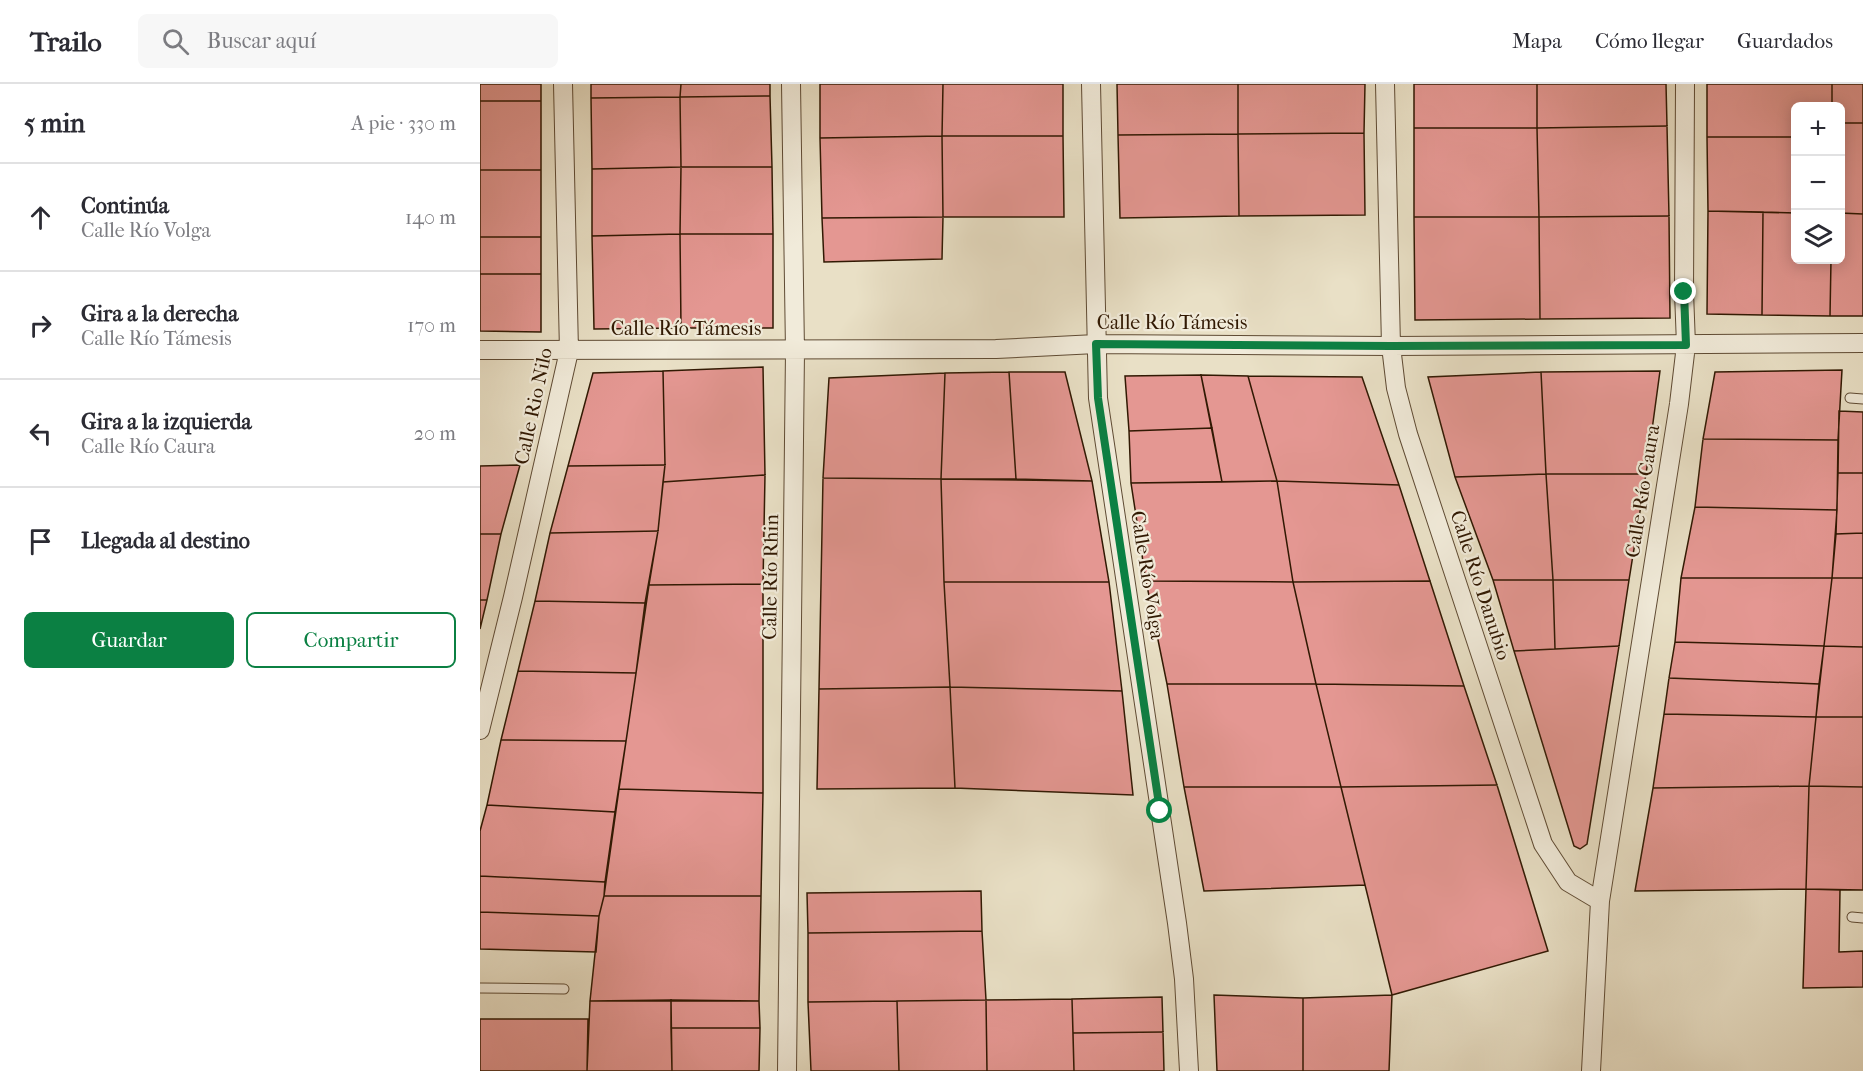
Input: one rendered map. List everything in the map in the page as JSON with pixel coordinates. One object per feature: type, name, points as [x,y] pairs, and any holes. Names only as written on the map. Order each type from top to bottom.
[{"type":"street","name":"Calle Rio Nilo","points":[[480,730],[569,351],[563,84]]},
{"type":"street","name":"Calle Río Rhin","points":[[787,1071],[795,351],[791,84]]},
{"type":"street","name":"Calle Río Volga","points":[[1091,84],[1096,344],[1100,410],[1177,922],[1184,979],[1189,1071]]},
{"type":"street","name":"Calle Río Danubio","points":[[1385,84],[1391,346],[1396,388],[1408,434],[1543,844],[1568,882],[1600,901]]},
{"type":"street","name":"Calle Río Caura","points":[[1600,901],[1677,416],[1686,345],[1685,84]]},
{"type":"street","name":"Calle Río Támesis","points":[[480,351],[996,349],[1096,344],[1391,346],[1863,343]]},
{"type":"street","points":[[1591,1071],[1600,901]]},
{"type":"lane","points":[[1850,398],[1863,399]]},
{"type":"lane","points":[[1852,917],[1863,918]]},
{"type":"lane","points":[[480,988],[564,989]]},
{"type":"building","points":[[480,84],[541,84],[541,101],[480,101]]},
{"type":"building","points":[[591,84],[681,84],[680,97],[591,98]]},
{"type":"building","points":[[681,84],[770,84],[770,96],[680,97]]},
{"type":"building","points":[[820,84],[943,84],[942,136],[820,138]]},
{"type":"building","points":[[943,84],[1063,84],[1063,136],[942,136]]},
{"type":"building","points":[[1117,84],[1238,84],[1238,134],[1118,135]]},
{"type":"building","points":[[1238,84],[1365,84],[1364,133],[1238,134]]},
{"type":"building","points":[[1414,84],[1537,84],[1537,128],[1414,128]]},
{"type":"building","points":[[1537,84],[1666,84],[1667,126],[1537,128]]},
{"type":"building","points":[[1707,84],[1832,84],[1832,102],[1791,102],[1791,137],[1707,137]]},
{"type":"building","points":[[1832,84],[1863,84],[1863,123],[1845,123],[1845,102],[1832,102]]},
{"type":"building","points":[[770,96],[772,167],[681,167],[680,97]]},
{"type":"building","points":[[680,97],[681,167],[592,169],[591,98]]},
{"type":"building","points":[[480,101],[541,101],[541,170],[480,170]]},
{"type":"building","points":[[1845,123],[1863,123],[1863,214],[1845,213]]},
{"type":"building","points":[[1667,126],[1669,216],[1539,217],[1537,128]]},
{"type":"building","points":[[1414,128],[1537,128],[1539,217],[1414,217]]},
{"type":"building","points":[[1364,133],[1365,215],[1239,216],[1238,134]]},
{"type":"building","points":[[1238,134],[1239,216],[1120,218],[1118,135]]},
{"type":"building","points":[[942,136],[943,217],[822,218],[820,138]]},
{"type":"building","points":[[942,136],[1063,136],[1064,217],[943,217]]},
{"type":"building","points":[[1707,137],[1791,137],[1791,213],[1708,211]]},
{"type":"building","points":[[681,167],[772,167],[773,234],[680,234]]},
{"type":"building","points":[[681,167],[680,234],[592,236],[592,169]]},
{"type":"building","points":[[480,170],[541,170],[541,237],[480,237]]},
{"type":"building","points":[[1708,211],[1763,212],[1762,315],[1707,314]]},
{"type":"building","points":[[1763,212],[1791,213],[1791,264],[1831,264],[1830,316],[1762,315]]},
{"type":"building","points":[[1845,213],[1863,214],[1863,316],[1830,316],[1831,264],[1845,264]]},
{"type":"building","points":[[1669,216],[1670,318],[1540,319],[1539,217]]},
{"type":"building","points":[[943,217],[942,259],[824,262],[822,218]]},
{"type":"building","points":[[1414,217],[1539,217],[1540,319],[1415,320]]},
{"type":"building","points":[[680,234],[681,328],[594,329],[592,236]]},
{"type":"building","points":[[680,234],[773,234],[773,328],[681,328]]},
{"type":"building","points":[[480,237],[541,237],[541,274],[480,274]]},
{"type":"building","points":[[480,274],[541,274],[541,332],[480,331]]},
{"type":"building","points":[[763,367],[765,475],[663,482],[665,465],[663,371]]},
{"type":"building","points":[[1842,370],[1838,440],[1703,439],[1715,372]]},
{"type":"building","points":[[663,371],[665,465],[568,466],[593,373]]},
{"type":"building","points":[[1660,371],[1646,474],[1546,474],[1541,372]]},
{"type":"building","points":[[1009,372],[1065,372],[1092,481],[1016,479]]},
{"type":"building","points":[[1009,372],[1016,479],[941,479],[945,373]]},
{"type":"building","points":[[1541,372],[1546,474],[1455,477],[1428,377]]},
{"type":"building","points":[[945,373],[941,479],[823,478],[829,378]]},
{"type":"building","points":[[1201,375],[1212,428],[1129,431],[1125,376]]},
{"type":"building","points":[[1201,375],[1248,376],[1277,481],[1222,482]]},
{"type":"building","points":[[1248,376],[1362,377],[1399,485],[1277,481]]},
{"type":"building","points":[[1839,411],[1863,412],[1863,473],[1838,473]]},
{"type":"building","points":[[1212,428],[1222,482],[1131,483],[1129,431]]},
{"type":"building","points":[[1703,439],[1838,440],[1837,510],[1695,507]]},
{"type":"building","points":[[520,465],[501,534],[480,534],[480,466]]},
{"type":"building","points":[[665,465],[658,531],[550,533],[568,466]]},
{"type":"building","points":[[1838,473],[1863,473],[1863,533],[1836,534]]},
{"type":"building","points":[[1546,474],[1646,474],[1629,580],[1553,580]]},
{"type":"building","points":[[1546,474],[1553,580],[1493,580],[1455,477]]},
{"type":"building","points":[[765,475],[763,584],[649,585],[663,482]]},
{"type":"building","points":[[823,478],[941,479],[950,687],[819,689]]},
{"type":"building","points":[[941,479],[1092,481],[1109,582],[944,582]]},
{"type":"building","points":[[1277,481],[1399,485],[1430,581],[1293,582]]},
{"type":"building","points":[[1277,481],[1293,582],[1146,581],[1131,483]]},
{"type":"building","points":[[1695,507],[1837,510],[1832,578],[1681,578]]},
{"type":"building","points":[[658,531],[645,603],[535,601],[550,533]]},
{"type":"building","points":[[1863,533],[1863,578],[1832,578],[1836,534]]},
{"type":"building","points":[[480,534],[501,534],[487,600],[480,600]]},
{"type":"building","points":[[1681,578],[1832,578],[1824,646],[1675,642]]},
{"type":"building","points":[[1832,578],[1863,578],[1863,647],[1824,646]]},
{"type":"building","points":[[1493,580],[1553,580],[1555,649],[1514,651]]},
{"type":"building","points":[[1553,580],[1629,580],[1619,646],[1555,649]]},
{"type":"building","points":[[1146,581],[1293,582],[1316,684],[1167,684]]},
{"type":"building","points":[[1430,581],[1464,686],[1316,684],[1293,582]]},
{"type":"building","points":[[944,582],[1109,582],[1122,691],[950,687]]},
{"type":"building","points":[[763,584],[763,793],[619,789],[649,585]]},
{"type":"building","points":[[480,600],[487,600],[480,629]]},
{"type":"building","points":[[535,601],[645,603],[636,673],[518,671]]},
{"type":"building","points":[[1675,642],[1824,646],[1819,684],[1669,678]]},
{"type":"building","points":[[1619,646],[1587,844],[1580,849],[1574,846],[1514,651]]},
{"type":"building","points":[[1824,646],[1863,647],[1863,717],[1816,717]]},
{"type":"building","points":[[518,671],[636,673],[626,741],[501,740]]},
{"type":"building","points":[[1669,678],[1819,684],[1816,717],[1664,714]]},
{"type":"building","points":[[1167,684],[1316,684],[1341,787],[1184,787]]},
{"type":"building","points":[[1316,684],[1464,686],[1497,785],[1341,787]]},
{"type":"building","points":[[950,687],[1122,691],[1133,795],[955,788]]},
{"type":"building","points":[[950,687],[955,788],[817,789],[819,689]]},
{"type":"building","points":[[1664,714],[1816,717],[1809,786],[1653,788]]},
{"type":"building","points":[[1816,717],[1863,717],[1863,787],[1809,786]]},
{"type":"building","points":[[501,740],[626,741],[615,812],[487,805]]},
{"type":"building","points":[[1497,785],[1548,951],[1392,995],[1341,787]]},
{"type":"building","points":[[1809,786],[1806,889],[1635,891],[1653,788]]},
{"type":"building","points":[[1809,786],[1863,787],[1863,890],[1806,889]]},
{"type":"building","points":[[1184,787],[1341,787],[1365,885],[1204,891]]},
{"type":"building","points":[[619,789],[763,793],[761,896],[604,896]]},
{"type":"building","points":[[487,805],[615,812],[605,882],[480,876],[480,831]]},
{"type":"building","points":[[480,876],[605,882],[604,896],[599,916],[480,912]]},
{"type":"building","points":[[1806,889],[1840,890],[1839,952],[1863,951],[1863,987],[1803,988]]},
{"type":"building","points":[[981,891],[982,931],[808,933],[807,893]]},
{"type":"building","points":[[604,896],[761,896],[759,1001],[590,1001],[599,916]]},
{"type":"building","points":[[480,912],[599,916],[596,952],[480,949]]},
{"type":"building","points":[[982,931],[986,1000],[808,1002],[808,933]]},
{"type":"building","points":[[1214,995],[1303,998],[1303,1071],[1217,1071]]},
{"type":"building","points":[[1392,995],[1389,1071],[1303,1071],[1303,998]]},
{"type":"building","points":[[1162,997],[1163,1032],[1073,1033],[1072,999]]},
{"type":"building","points":[[1072,999],[1074,1071],[987,1071],[986,1000]]},
{"type":"building","points":[[671,1000],[759,1001],[760,1028],[671,1028]]},
{"type":"building","points":[[671,1000],[672,1071],[587,1071],[590,1001]]},
{"type":"building","points":[[986,1000],[987,1071],[899,1071],[897,1001]]},
{"type":"building","points":[[897,1001],[899,1071],[811,1071],[808,1002]]},
{"type":"building","points":[[480,1019],[588,1019],[587,1071],[480,1071]]},
{"type":"building","points":[[671,1028],[760,1028],[759,1071],[672,1071]]},
{"type":"building","points":[[1163,1032],[1164,1071],[1074,1071],[1073,1033]]},
{"type":"route","points":[[1160,811],[1098,398],[1096,344],[1686,345],[1684,292]]}]
